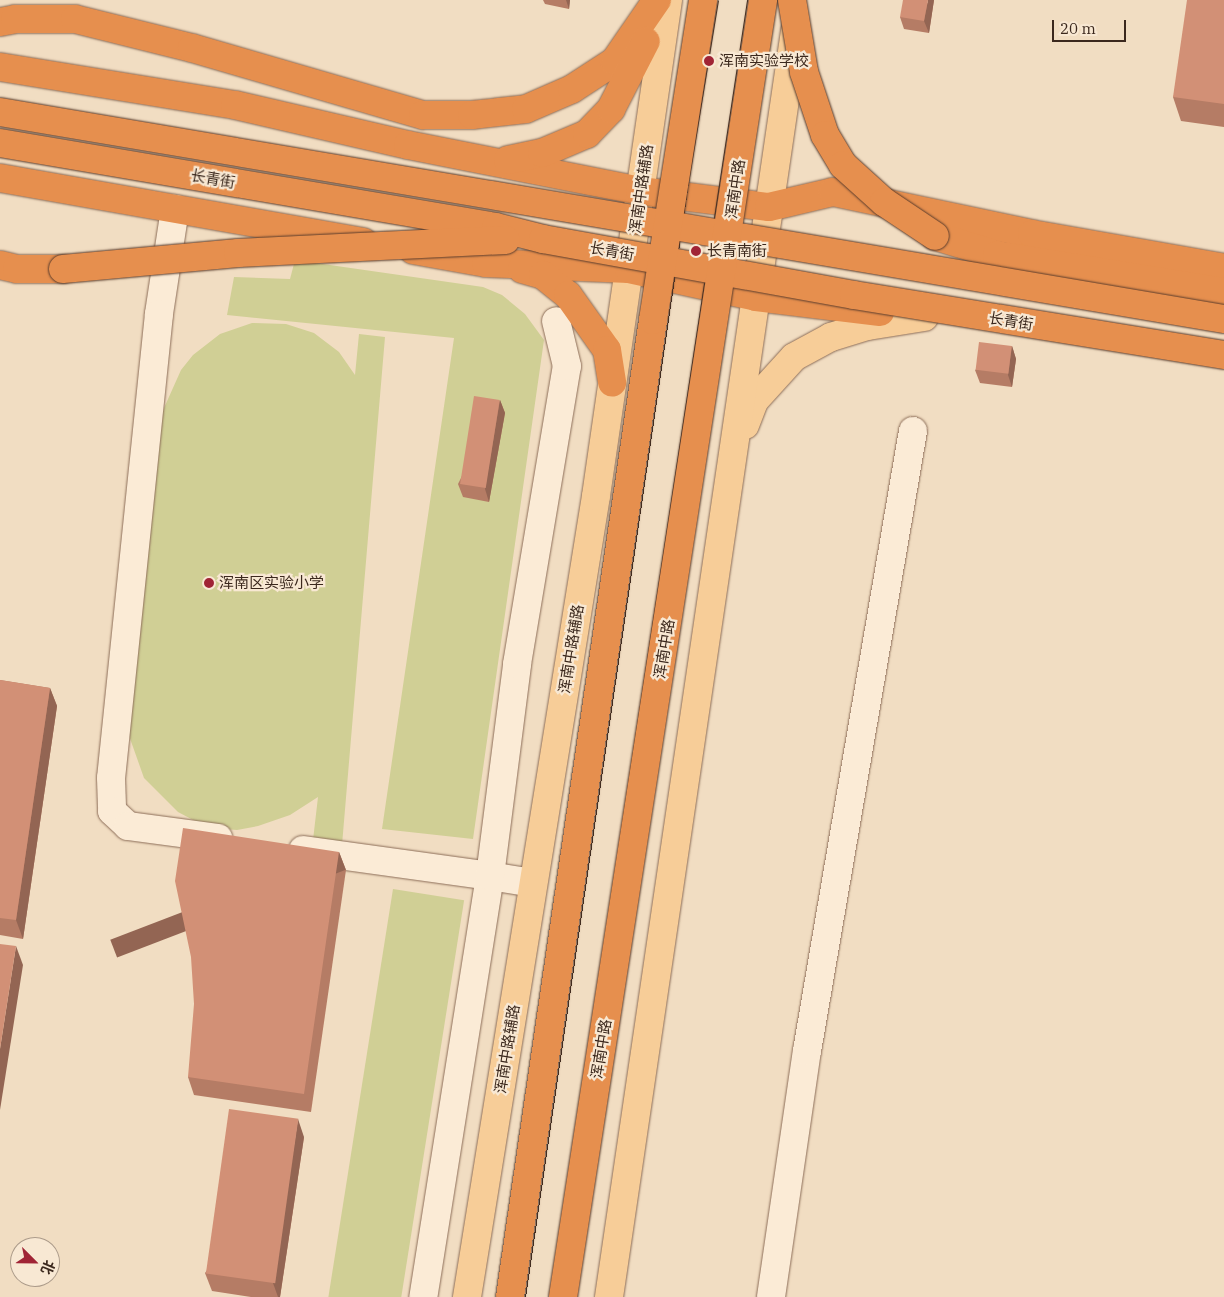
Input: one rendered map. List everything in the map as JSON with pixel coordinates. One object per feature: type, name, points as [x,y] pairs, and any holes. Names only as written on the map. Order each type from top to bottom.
[{"type":"highway","points":[[0,22],[14,19],[76,19],[192,48],[423,115],[472,115],[526,109],[572,89],[615,60],[657,0]]},
{"type":"highway","points":[[497,162],[542,153],[587,134],[611,109],[668,0]]},
{"type":"highway","points":[[510,1297],[651,330],[703,0]]},
{"type":"highway","name":"浑南中路","points":[[562,1297],[763,0]]},
{"type":"highway","points":[[792,0],[804,72],[825,134],[843,165],[884,202],[935,236],[997,255],[1224,292]]},
{"type":"highway","points":[[0,67],[235,105],[640,191],[769,207],[833,192],[1032,234],[1224,268]]},
{"type":"highway","name":"长青街","points":[[0,112],[1224,319]]},
{"type":"highway","name":"长青街","points":[[0,143],[496,227],[543,239],[854,296],[1224,355]]},
{"type":"highway","points":[[0,178],[506,264],[629,270],[756,297],[924,317],[1224,369]]},
{"type":"highway","points":[[0,265],[17,269],[63,270],[248,253],[543,239]]},
{"type":"highway","points":[[506,264],[543,275],[568,295],[607,350],[612,383]]},
{"type":"main road","name":"浑南中路辅路","points":[[467,1297],[612,383],[668,0]]},
{"type":"main road","points":[[609,1297],[800,0]]},
{"type":"main road","points":[[731,462],[754,402],[794,357],[831,337],[849,331],[924,317]]},
{"type":"lane","points":[[175,209],[157,334],[111,778],[112,811],[128,826],[243,841]]},
{"type":"lane","points":[[423,1297],[490,876],[516,664],[567,366],[556,321]]},
{"type":"lane","points":[[772,1297],[807,1051],[913,431]]},
{"type":"lane","points":[[281,847],[533,883]]},
{"type":"shaded area","points":[[295,260],[483,287],[502,295],[525,314],[544,340],[473,839],[382,829],[454,338],[227,315],[234,277],[290,279]]},
{"type":"shaded area","points":[[252,323],[286,324],[314,333],[339,352],[355,375],[359,334],[385,337],[342,845],[313,840],[318,797],[290,815],[258,826],[237,830],[212,828],[178,812],[144,778],[127,730],[156,434],[164,408],[181,370],[193,355],[220,334]]},
{"type":"shaded area","points":[[393,889],[464,900],[401,1297],[328,1297]]},
{"type":"building","points":[[903,0],[928,0],[924,21],[900,17]]},
{"type":"building","points":[[1187,0],[1224,0],[1224,104],[1173,97]]},
{"type":"building","points":[[979,342],[1012,346],[1008,374],[976,370]]},
{"type":"building","points":[[474,396],[500,400],[486,488],[460,484]]},
{"type":"building","points":[[0,680],[50,688],[16,920],[0,918]]},
{"type":"building","points":[[183,828],[339,852],[304,1094],[188,1077],[194,1004],[191,957],[175,881]]},
{"type":"building","points":[[0,944],[16,946],[0,1049]]},
{"type":"building","points":[[229,1109],[298,1119],[275,1283],[206,1273]]},
{"type":"tram line","points":[[525,1297],[688,183],[718,0]]},
{"type":"tram line","points":[[550,1297],[747,0]]},
{"type":"place","name":"浑南实验学校","points":[[709,61]]},
{"type":"place","name":"长青南街","points":[[696,251]]},
{"type":"place","name":"浑南区实验小学","points":[[209,583]]}]
